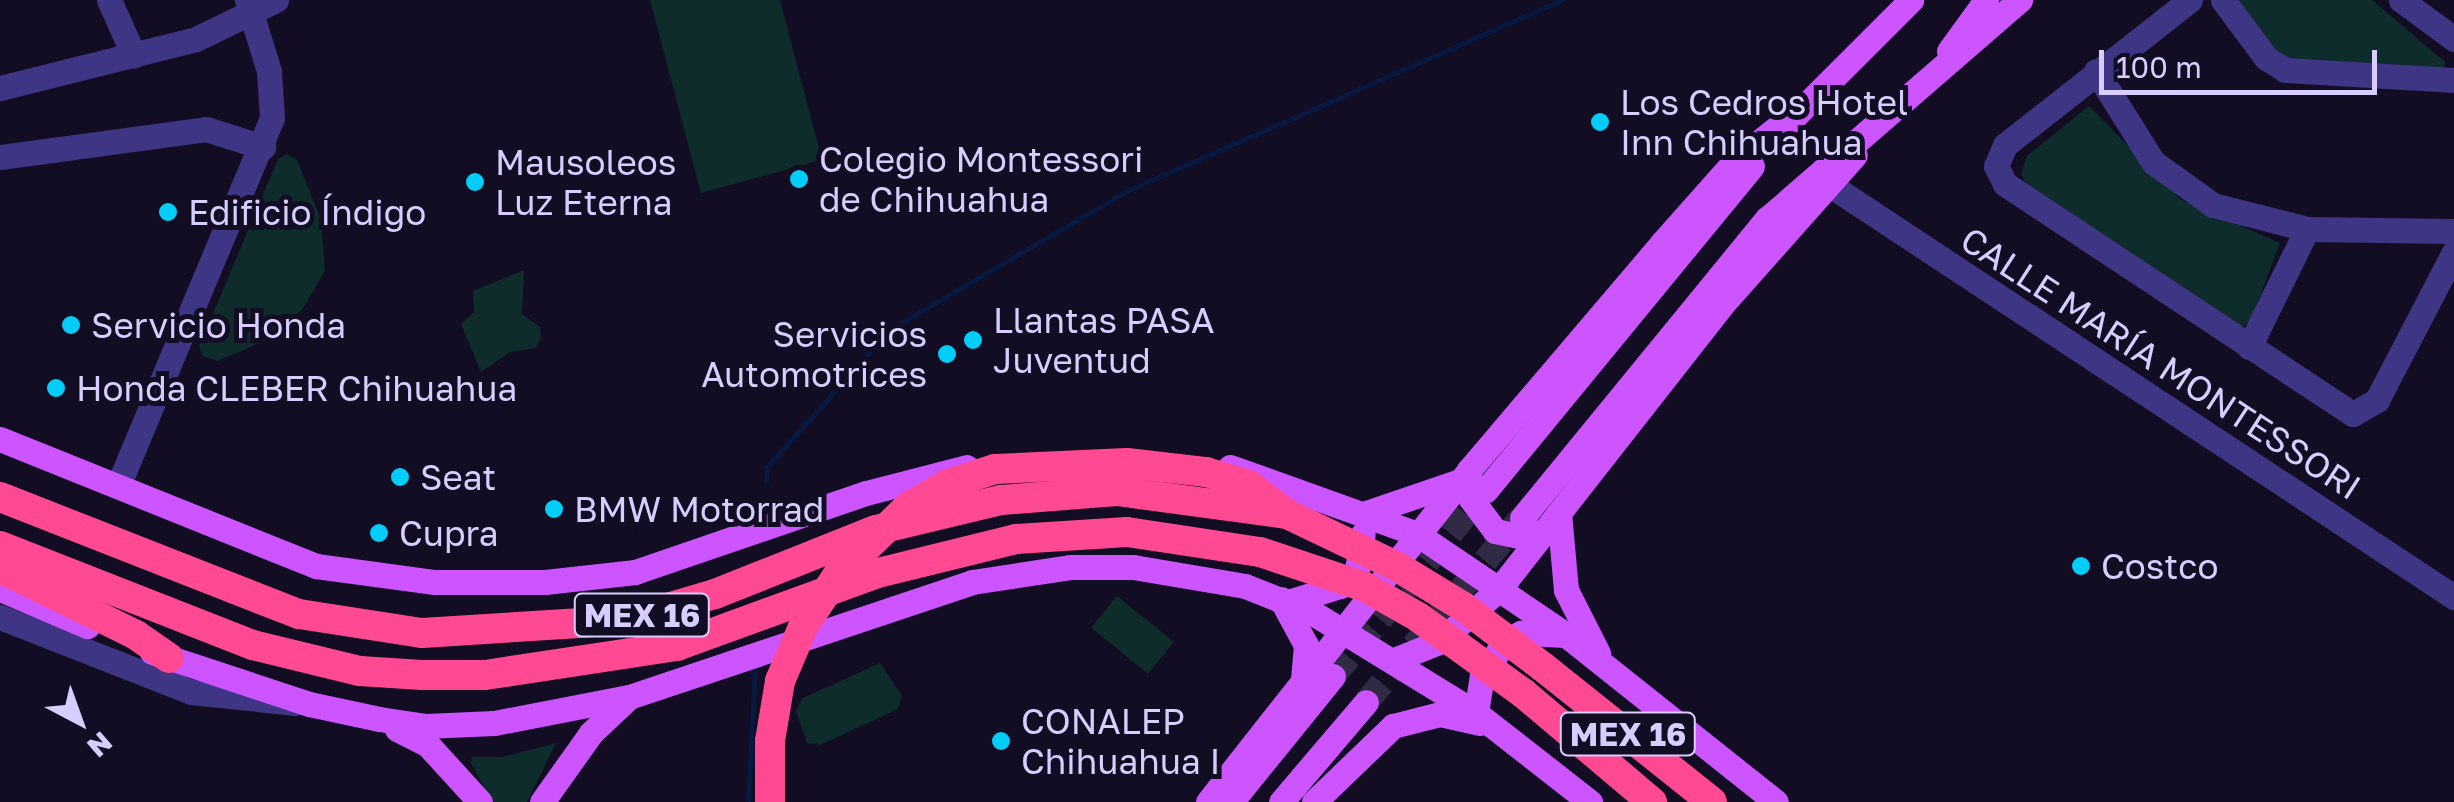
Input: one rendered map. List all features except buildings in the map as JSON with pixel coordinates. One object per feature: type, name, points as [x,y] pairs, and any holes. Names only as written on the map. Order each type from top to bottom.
[{"type":"highway","points":[[770,802],[770,740],[780,681],[803,627],[866,545],[948,484],[1039,462],[1128,463],[1206,472],[1249,485],[1287,514]]},
{"type":"highway","name":"MEX 16","points":[[0,497],[299,614],[438,633],[627,620],[716,594],[876,530],[1000,500],[1117,491],[1287,514],[1398,567],[1544,667],[1712,802]]},
{"type":"highway","name":"MEX 16","points":[[0,546],[253,645],[360,671],[422,675],[485,675],[677,646],[878,573],[1016,539],[1127,532],[1260,552],[1364,587],[1432,626],[1524,693],[1652,802]]},
{"type":"highway","points":[[0,568],[136,634],[169,658]]},
{"type":"main road","points":[[1208,802],[1417,534],[1711,186],[1793,115],[1911,0]]},
{"type":"main road","points":[[1942,64],[1966,19],[1986,0]]},
{"type":"main road","points":[[1522,518],[1767,219],[1865,130],[2020,0]]},
{"type":"main road","points":[[1486,490],[1793,115]]},
{"type":"main road","points":[[1394,660],[1439,642],[1500,588],[1720,306],[1830,185],[1865,130]]},
{"type":"main road","points":[[0,439],[316,566],[435,582],[634,572],[896,484],[1028,456],[1180,457],[1359,510],[1417,534],[1566,635],[1776,802]]},
{"type":"main road","points":[[1359,510],[1466,475]]},
{"type":"main road","points":[[1466,475],[1471,498],[1494,531],[1528,538],[1552,522]]},
{"type":"main road","points":[[1285,600],[1317,598],[1357,570],[1362,529],[1359,510]]},
{"type":"main road","points":[[1552,522],[1566,590],[1605,666]]},
{"type":"main road","points":[[0,588],[169,658],[309,704],[379,719],[494,723],[629,697],[913,600],[1020,573],[1133,566],[1285,600],[1345,630],[1476,713],[1590,802]]},
{"type":"main road","points":[[1285,600],[1306,645],[1302,681]]},
{"type":"main road","points":[[1476,713],[1482,676],[1505,641],[1520,633],[1566,635]]},
{"type":"main road","points":[[1230,802],[1333,676]]},
{"type":"main road","points":[[542,802],[570,758],[629,697]]},
{"type":"main road","points":[[1281,802],[1366,702]]},
{"type":"main road","points":[[1314,802],[1392,726],[1417,717],[1464,718],[1499,730]]},
{"type":"main road","points":[[379,719],[428,744],[480,802]]},
{"type":"street","points":[[109,0],[134,56]]},
{"type":"street","points":[[0,88],[134,56],[250,7],[276,0]]},
{"type":"street","points":[[2190,0],[2005,145],[1997,156],[1999,176],[2342,412],[2362,412],[2378,400],[2454,252]]},
{"type":"street","points":[[2222,0],[2266,58],[2284,70],[2454,80]]},
{"type":"street","points":[[2415,4],[2449,25]]},
{"type":"street","points":[[118,486],[263,147],[272,86],[250,7]]},
{"type":"street","points":[[2096,71],[2170,180],[2238,215],[2307,229],[2454,232]]},
{"type":"street","points":[[0,157],[206,129],[263,147]]},
{"type":"street","name":"CALLE MARÍA MONTESSORI","points":[[1830,185],[2454,597]]},
{"type":"street","points":[[2250,347],[2307,229]]},
{"type":"street","points":[[0,617],[191,692],[309,704]]},
{"type":"green space","points":[[650,0],[780,0],[822,160],[701,193]]},
{"type":"green space","points":[[2234,0],[2372,0],[2445,62],[2444,69],[2274,63]]},
{"type":"green space","points":[[2089,106],[2180,199],[2280,243],[2251,320],[2242,327],[2031,193],[2021,174],[2027,156]]},
{"type":"green space","points":[[287,154],[297,160],[321,220],[325,271],[301,311],[272,338],[217,361],[203,356],[199,347],[278,159]]},
{"type":"green space","points":[[524,270],[522,314],[540,327],[541,338],[536,348],[510,352],[481,372],[461,324],[474,312],[473,291]]},
{"type":"green space","points":[[1117,596],[1174,642],[1148,674],[1091,628]]},
{"type":"green space","points":[[880,663],[902,696],[898,709],[820,745],[807,743],[796,711],[803,698]]},
{"type":"green space","points":[[556,743],[527,802],[492,802],[471,763],[472,757],[502,757]]},
{"type":"waterway","points":[[766,480],[767,467],[890,329],[1131,189],[1562,0]]},
{"type":"waterway","points":[[764,511],[765,501]]},
{"type":"waterway","points":[[748,802],[755,667]]},
{"type":"tunnel","points":[[1333,676],[1486,490]]},
{"type":"tunnel","points":[[1366,702],[1521,518]]},
{"type":"place","name":"Los Cedros Hotel Inn Chihuahua","points":[[1600,122]]},
{"type":"place","name":"Colegio Montessori de Chihuahua","points":[[799,179]]},
{"type":"place","name":"Mausoleos Luz Eterna","points":[[475,182]]},
{"type":"place","name":"Edificio Índigo","points":[[168,212]]},
{"type":"place","name":"Servicio Honda","points":[[71,325]]},
{"type":"place","name":"Llantas PASA Juventud","points":[[973,340]]},
{"type":"place","name":"Servicios Automotrices","points":[[947,354]]},
{"type":"place","name":"Honda CLEBER Chihuahua","points":[[56,388]]},
{"type":"place","name":"Seat","points":[[400,477]]},
{"type":"place","name":"BMW Motorrad","points":[[554,509]]},
{"type":"place","name":"Cupra","points":[[379,533]]},
{"type":"place","name":"Costco","points":[[2081,566]]},
{"type":"place","name":"CONALEP Chihuahua I","points":[[1001,741]]}]
